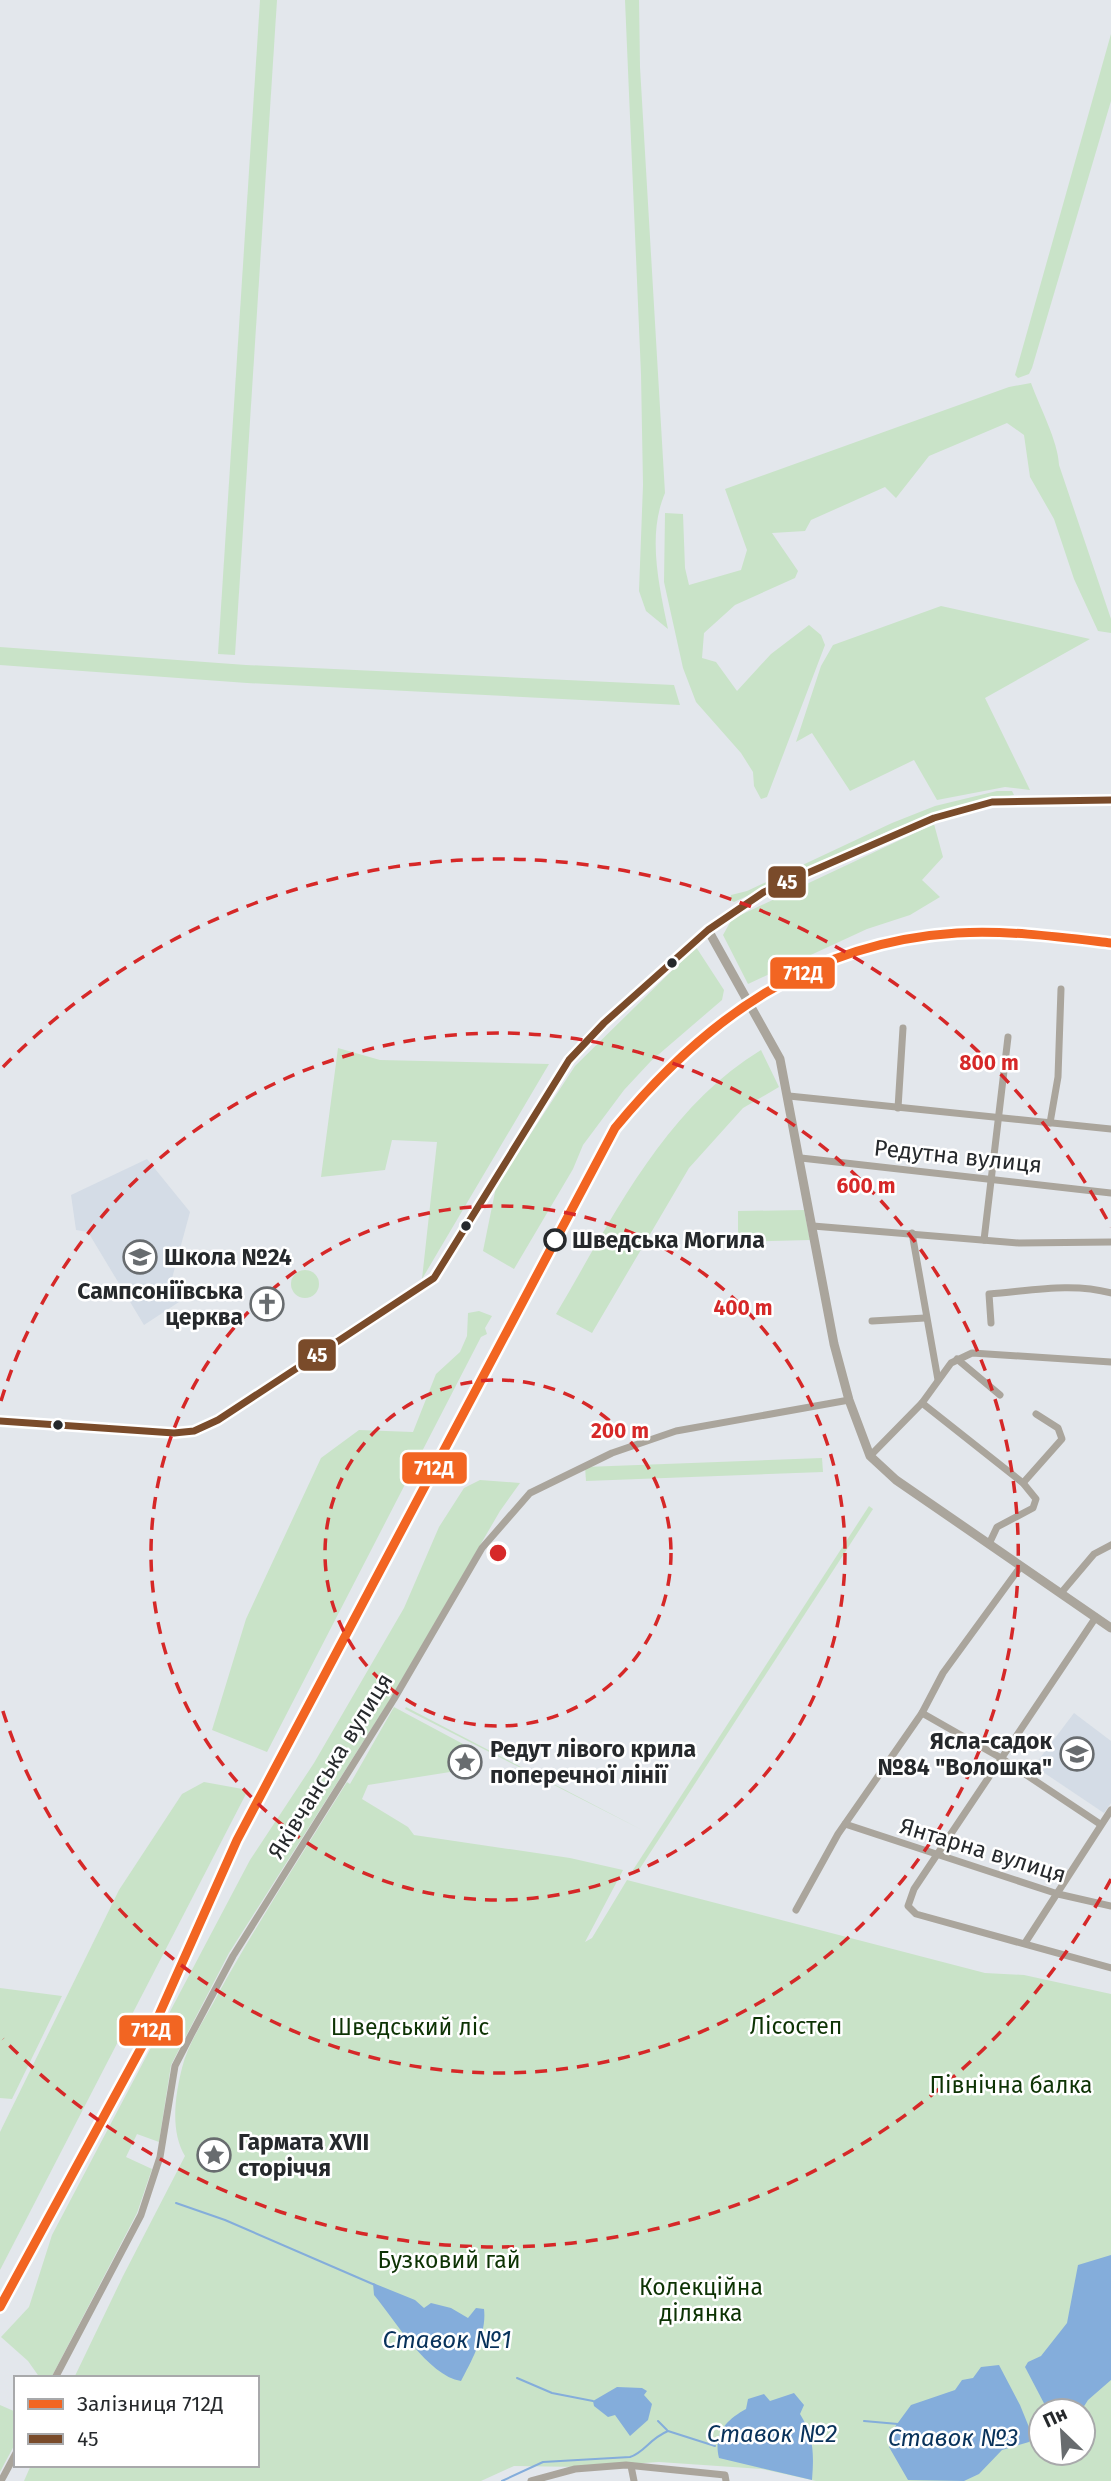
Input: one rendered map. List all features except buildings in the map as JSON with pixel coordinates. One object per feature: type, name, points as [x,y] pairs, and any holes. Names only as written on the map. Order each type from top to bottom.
[{"type":"street","points":[[0,1421],[174,1433],[194,1431],[219,1420],[434,1278],[569,1060],[604,1023],[708,930],[764,892],[934,818],[992,802],[1111,800]]},
{"type":"street","points":[[708,930],[764,1026],[780,1059],[801,1158],[834,1344],[849,1400],[870,1456],[896,1480],[1111,1628]]},
{"type":"street","points":[[1050,1123],[1058,1076],[1061,989]]},
{"type":"street","points":[[898,1108],[903,1028]]},
{"type":"street","points":[[984,1240],[994,1180],[1008,1037]]},
{"type":"street","points":[[789,1096],[1111,1129]]},
{"type":"street","name":"Редутна вулиця","points":[[801,1158],[1111,1193]]},
{"type":"street","points":[[813,1226],[1019,1243],[1111,1242]]},
{"type":"street","points":[[912,1233],[938,1380]]},
{"type":"street","points":[[991,1323],[989,1294],[1066,1287],[1090,1287],[1111,1293]]},
{"type":"street","points":[[872,1321],[925,1318]]},
{"type":"street","points":[[870,1456],[922,1403],[957,1359],[972,1353],[1111,1362]]},
{"type":"street","points":[[957,1359],[1000,1395]]},
{"type":"street","name":"Яківчанська вулиця","points":[[56,2376],[141,2215],[160,2157],[175,2066],[186,2044],[233,1956],[394,1699],[482,1548],[530,1493],[612,1453],[676,1431],[849,1400]]},
{"type":"street","points":[[922,1403],[1023,1483],[1036,1504],[997,1527],[989,1544]]},
{"type":"street","points":[[1023,1483],[1062,1439],[1058,1428],[1036,1414]]},
{"type":"street","points":[[1061,1593],[1094,1554],[1111,1545]]},
{"type":"street","points":[[796,1910],[845,1825],[922,1713],[943,1673],[1021,1566]]},
{"type":"street","points":[[1096,1617],[914,1889],[908,1906],[916,1914],[1111,1968]]},
{"type":"street","points":[[922,1713],[1002,1758],[1100,1824]]},
{"type":"street","points":[[1025,1943],[1111,1810]]},
{"type":"street","name":"Янтарна вулиця","points":[[845,1825],[1058,1894],[1111,1906]]},
{"type":"street","points":[[1,2481],[14,2457]]},
{"type":"street","points":[[531,2481],[575,2469],[631,2466],[726,2478]]},
{"type":"street","points":[[631,2466],[634,2481]]},
{"type":"shaded area","name":"Школа №24","points":[[147,1159],[190,1212],[171,1282],[182,1300],[144,1325],[88,1232],[76,1230],[71,1195]]},
{"type":"shaded area","name":"Ясла-садок №84 \"Волошка\"","points":[[1074,1713],[1111,1741],[1111,1803],[1104,1813],[1034,1766]]},
{"type":"green space","points":[[260,0],[277,0],[235,655],[218,654]]},
{"type":"green space","points":[[625,0],[639,0],[640,67],[665,493],[657,526],[656,560],[668,629],[646,611],[639,591],[643,485],[641,374]]},
{"type":"green space","points":[[1111,34],[1111,101],[1032,368],[1029,374],[1018,378],[1015,375]]},
{"type":"green space","points":[[1031,383],[1052,435],[1059,465],[1111,619],[1111,633],[1098,631],[1074,579],[1054,519],[1030,477],[1024,435],[1007,423],[929,456],[896,498],[885,487],[811,520],[805,531],[772,533],[798,571],[795,578],[735,605],[704,633],[702,658],[716,662],[737,691],[771,654],[809,625],[821,635],[825,645],[767,797],[761,799],[754,786],[753,772],[741,753],[696,702],[683,668],[664,582],[665,513],[683,514],[685,568],[689,585],[741,570],[747,550],[725,489],[1009,387]]},
{"type":"green space","points":[[941,606],[1090,639],[985,698],[1030,790],[1005,787],[937,800],[914,760],[850,791],[812,733],[796,742],[821,666],[833,645]]},
{"type":"green space","points":[[0,647],[246,665],[674,685],[680,705],[247,683],[0,665]]},
{"type":"green space","points":[[997,791],[1012,791],[1014,795],[960,805],[893,829],[734,902],[730,900],[731,895],[747,891],[892,823],[935,806]]},
{"type":"green space","points":[[934,824],[943,857],[922,880],[940,897],[910,915],[867,929],[748,984],[723,935],[732,919]]},
{"type":"green space","points":[[696,947],[724,990],[722,1000],[651,1061],[624,1090],[583,1145],[573,1169],[514,1269],[483,1251],[496,1187],[575,1066]]},
{"type":"green space","points":[[338,1048],[380,1060],[549,1064],[422,1279],[437,1142],[392,1140],[385,1170],[321,1177]]},
{"type":"green space","points":[[761,1050],[779,1087],[743,1108],[689,1168],[592,1333],[556,1314],[620,1204],[668,1135],[696,1103],[726,1075]]},
{"type":"green space","points":[[804,1210],[810,1240],[738,1242],[738,1211]]},
{"type":"green space","points":[[305,1270],[315,1274],[319,1284],[315,1294],[305,1298],[295,1294],[291,1284],[295,1274]]},
{"type":"green space","points":[[479,1311],[492,1316],[485,1328],[487,1334],[481,1337],[267,1752],[212,1730],[246,1619],[321,1458],[359,1430],[413,1432],[436,1374],[460,1352],[467,1336],[468,1313]]},
{"type":"green space","points":[[822,1458],[823,1472],[586,1481],[585,1467]]},
{"type":"green space","points":[[480,1480],[520,1483],[500,1511],[391,1698],[229,1953],[171,2065],[159,2142],[137,2134],[126,2157],[152,2169],[137,2213],[52,2376],[39,2376],[28,2361],[1,2337],[29,2307],[52,2235],[250,1860],[314,1763],[404,1608],[439,1527],[464,1488]]},
{"type":"green space","points":[[869,1506],[873,1509],[637,1873],[633,1870]]},
{"type":"green space","points":[[394,1707],[478,1752],[469,1769],[368,1785],[362,1799],[408,1827],[414,1835],[570,1858],[623,1870],[585,1942],[592,1938],[627,1880],[985,1973],[1024,1975],[1111,1994],[1111,2481],[816,2481],[762,2469],[659,2462],[581,2467],[514,2466],[481,2481],[24,2481],[30,2467],[259,2467],[259,2376],[75,2376],[185,2156],[177,2136],[176,2102],[185,2059],[193,2040],[264,1915],[347,1782],[350,1784]]},
{"type":"green space","points":[[406,1707],[644,1831],[405,1709]]},
{"type":"green space","points":[[204,1782],[248,1790],[0,2270],[0,2132],[119,1890],[182,1794]]},
{"type":"green space","points":[[0,1988],[62,1996],[12,2099],[0,2098]]},
{"type":"green space","points":[[0,2405],[14,2411],[14,2446],[0,2472]]},
{"type":"water","points":[[1111,2255],[1111,2380],[1091,2397],[1041,2397],[1025,2367],[1028,2362],[1041,2356],[1067,2323],[1078,2265]]},
{"type":"water","name":"Ставок №1","points":[[373,2283],[415,2300],[424,2308],[431,2303],[451,2308],[468,2318],[476,2308],[484,2309],[481,2337],[461,2381],[436,2369],[413,2346],[374,2295]]},
{"type":"water","name":"Ставок №3","points":[[999,2365],[1027,2422],[1027,2443],[1002,2450],[979,2474],[964,2481],[908,2480],[889,2447],[889,2435],[911,2405],[955,2390],[962,2380],[973,2378],[981,2367]]},
{"type":"water","points":[[617,2387],[642,2388],[647,2391],[644,2395],[652,2404],[648,2420],[630,2436],[615,2415],[608,2417],[594,2406],[593,2401]]},
{"type":"water","name":"Ставок №2","points":[[794,2393],[804,2405],[800,2414],[812,2446],[812,2480],[719,2458],[720,2435],[732,2418],[746,2409],[748,2399],[764,2394],[770,2401]]},
{"type":"waterway","points":[[176,2203],[225,2220],[375,2285]]},
{"type":"waterway","points":[[517,2378],[552,2393],[593,2401]]},
{"type":"waterway","points":[[658,2421],[667,2430]]},
{"type":"waterway","points":[[864,2421],[898,2424]]},
{"type":"waterway","points":[[502,2481],[543,2462],[630,2457],[668,2431],[715,2446]]},
{"type":"railway","points":[[540,1274],[619,1129],[661,1081]]},
{"type":"rail line","name":"712Д","points":[[0,2307],[158,2017],[237,1840],[615,1128],[686,1053],[724,1021],[765,993],[808,970],[855,952],[904,939],[976,932],[1111,943]]},
{"type":"transit line","name":"45","points":[[0,1421],[174,1433],[194,1431],[218,1420],[434,1278],[569,1060],[604,1023],[708,930],[764,892],[934,818],[992,802],[1111,800]]},
{"type":"place","name":"Шведська Могила","points":[[555,1240]]},
{"type":"place","name":"Школа №24","points":[[140,1257]]},
{"type":"place","name":"Сампсоніївська церква","points":[[267,1304]]},
{"type":"place","name":"Ясла-садок №84 \"Волошка\"","points":[[1077,1754]]},
{"type":"place","name":"Редут лівого крила поперечної лінії","points":[[465,1762]]},
{"type":"place","name":"Гармата XVII сторіччя","points":[[214,2155]]},
{"type":"park label","name":"Лісостеп","points":[[796,2026]]},
{"type":"park label","name":"Шведський ліс","points":[[410,2027]]},
{"type":"park label","name":"Північна балка","points":[[1011,2085]]},
{"type":"park label","name":"Бузковий гай","points":[[449,2260]]},
{"type":"park label","name":"Колекційна ділянка","points":[[701,2300]]}]
